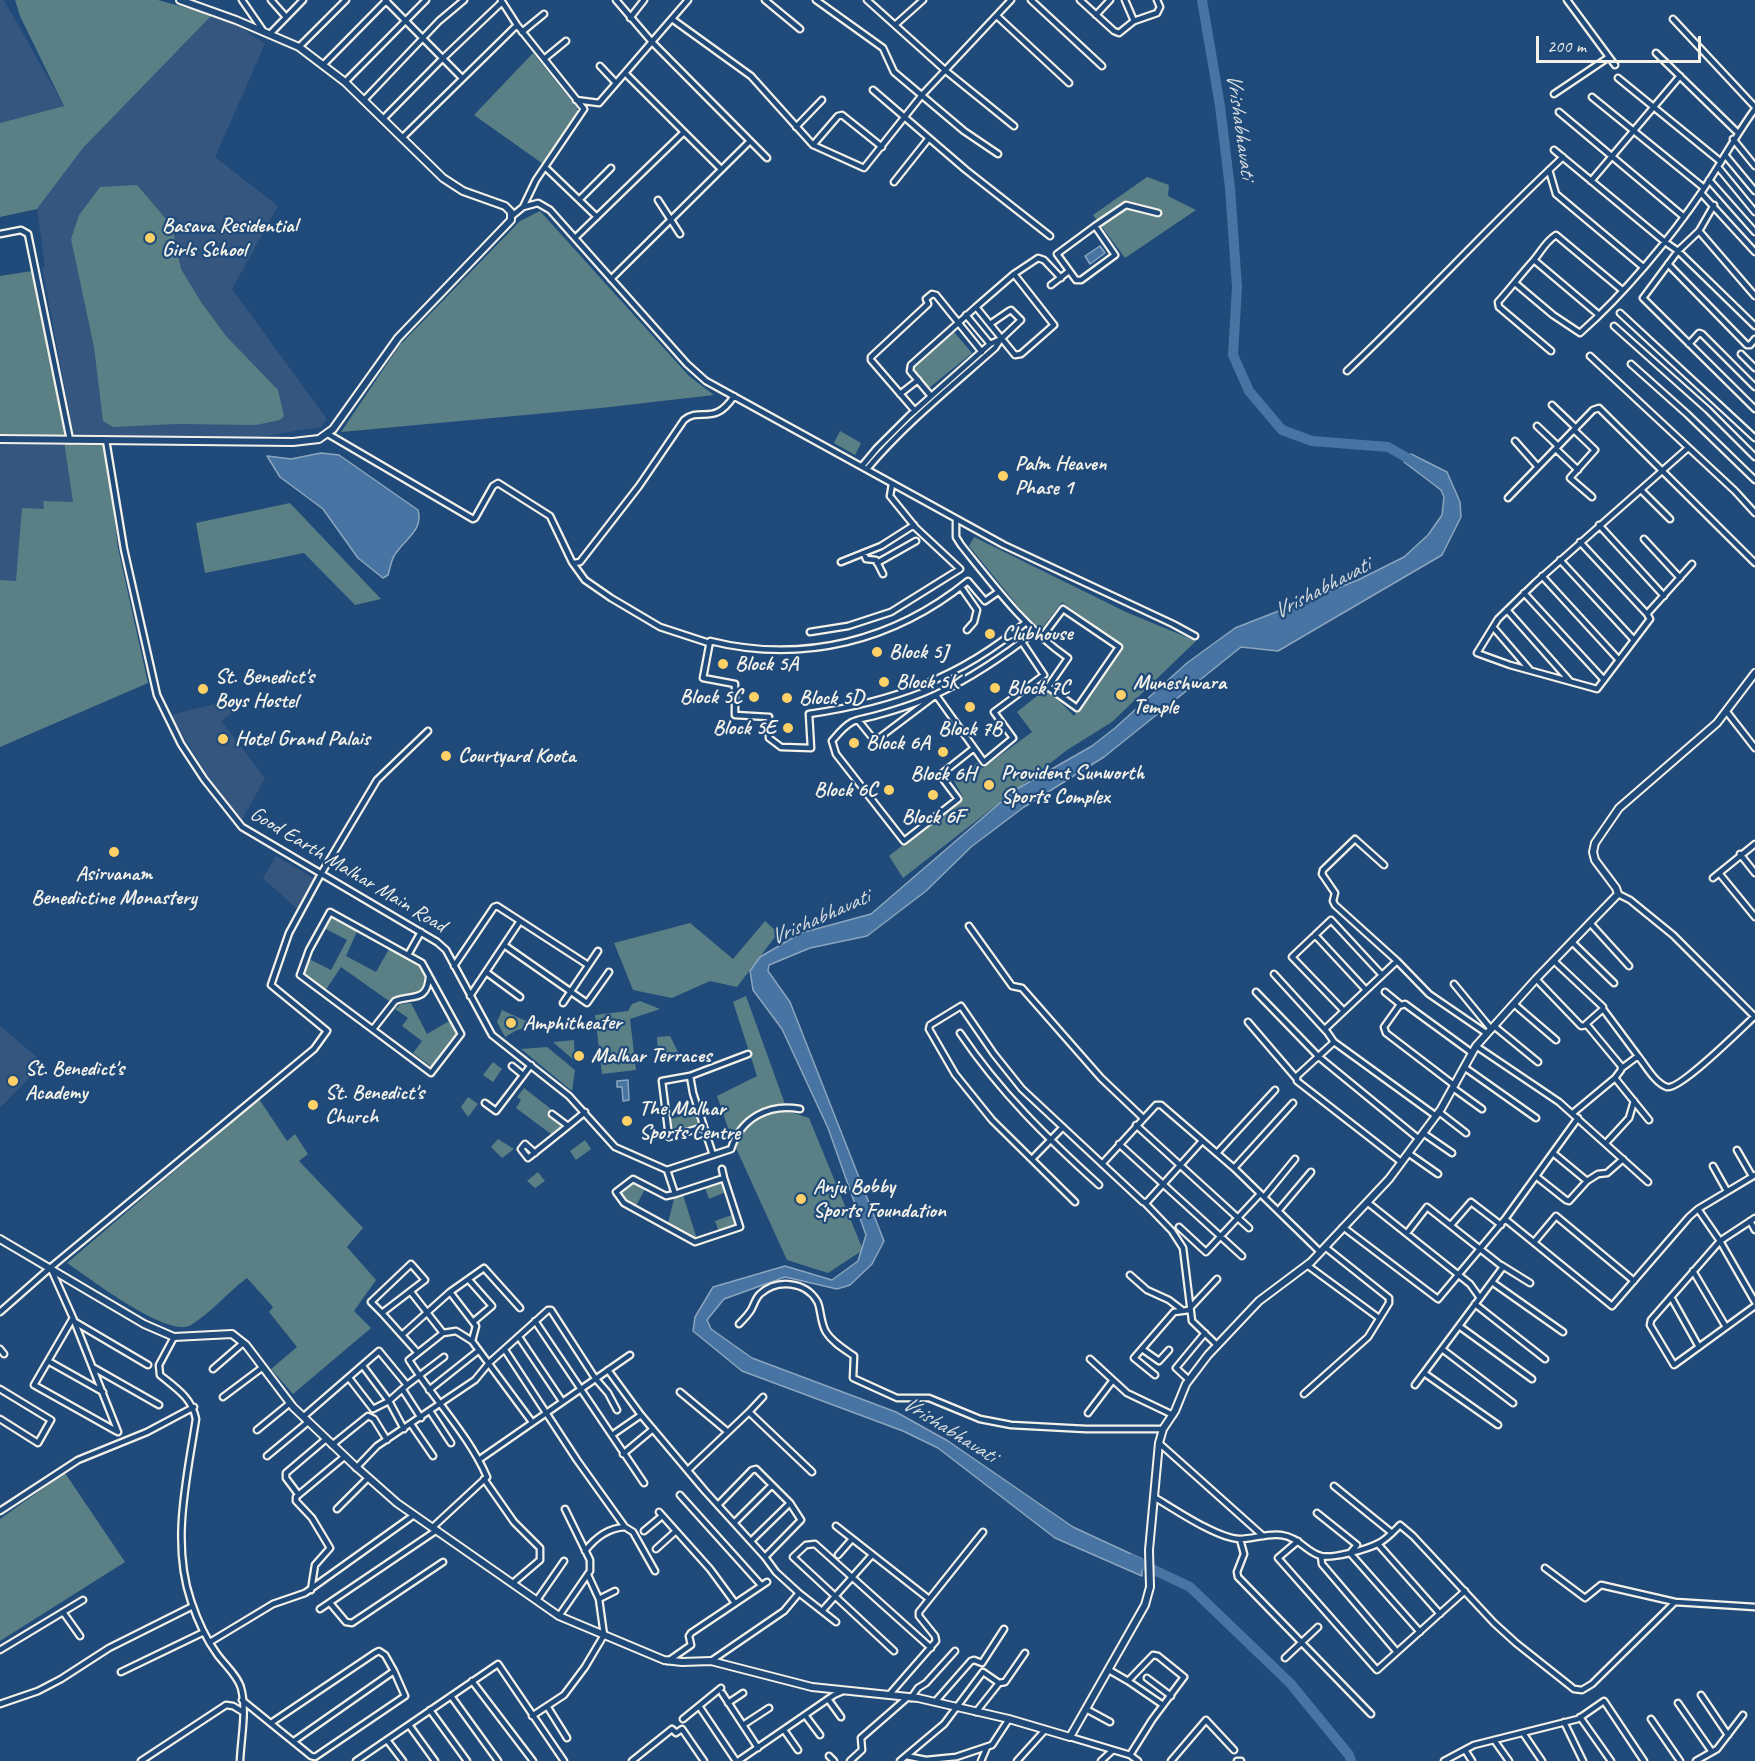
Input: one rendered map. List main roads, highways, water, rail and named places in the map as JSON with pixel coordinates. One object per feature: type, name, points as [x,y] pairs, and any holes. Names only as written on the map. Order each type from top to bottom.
[{"type":"waterway","name":"Vrishabhavati","points":[[1202,0],[1220,106],[1230,188],[1237,287],[1233,355],[1249,391],[1282,430],[1312,441],[1388,447],[1418,464]]},
{"type":"waterway","name":"Vrishabhavati","points":[[1131,1559],[1190,1587],[1290,1683],[1349,1755],[1351,1761]]},
{"type":"place","name":"Basava Residential Girls School","points":[[150,238]]},
{"type":"place","name":"Palm Heaven Phase 1","points":[[1003,476]]},
{"type":"place","name":"Clubhouse","points":[[990,634]]},
{"type":"place","name":"Block 5J","points":[[877,652]]},
{"type":"place","name":"Block 5A","points":[[723,664]]},
{"type":"place","name":"Block 5K","points":[[884,682]]},
{"type":"place","name":"Block 7C","points":[[995,688]]},
{"type":"place","name":"St. Benedict's Boys Hostel","points":[[203,689]]},
{"type":"place","name":"Muneshwara Temple","points":[[1121,695]]},
{"type":"place","name":"Block 5C","points":[[754,697]]},
{"type":"place","name":"Block 5D","points":[[787,698]]},
{"type":"place","name":"Block 7B","points":[[970,707]]},
{"type":"place","name":"Block 5E","points":[[788,728]]},
{"type":"place","name":"Hotel Grand Palais","points":[[223,739]]},
{"type":"place","name":"Block 6A","points":[[854,743]]},
{"type":"place","name":"Block 6H","points":[[943,752]]},
{"type":"place","name":"Courtyard Koota","points":[[446,756]]},
{"type":"place","name":"Provident Sunworth Sports Complex","points":[[989,785]]},
{"type":"place","name":"Block 6C","points":[[889,790]]},
{"type":"place","name":"Block 6F","points":[[933,795]]},
{"type":"place","name":"Asirvanam Benedictine Monastery","points":[[114,852]]},
{"type":"place","name":"Amphitheater","points":[[511,1023]]},
{"type":"place","name":"Malhar Terraces","points":[[579,1056]]},
{"type":"place","name":"St. Benedict's Academy","points":[[13,1081]]},
{"type":"place","name":"St. Benedict's Church","points":[[313,1105]]},
{"type":"place","name":"The Malhar Sports Centre","points":[[627,1121]]},
{"type":"place","name":"Anju Bobby Sports Foundation","points":[[801,1199]]}]
